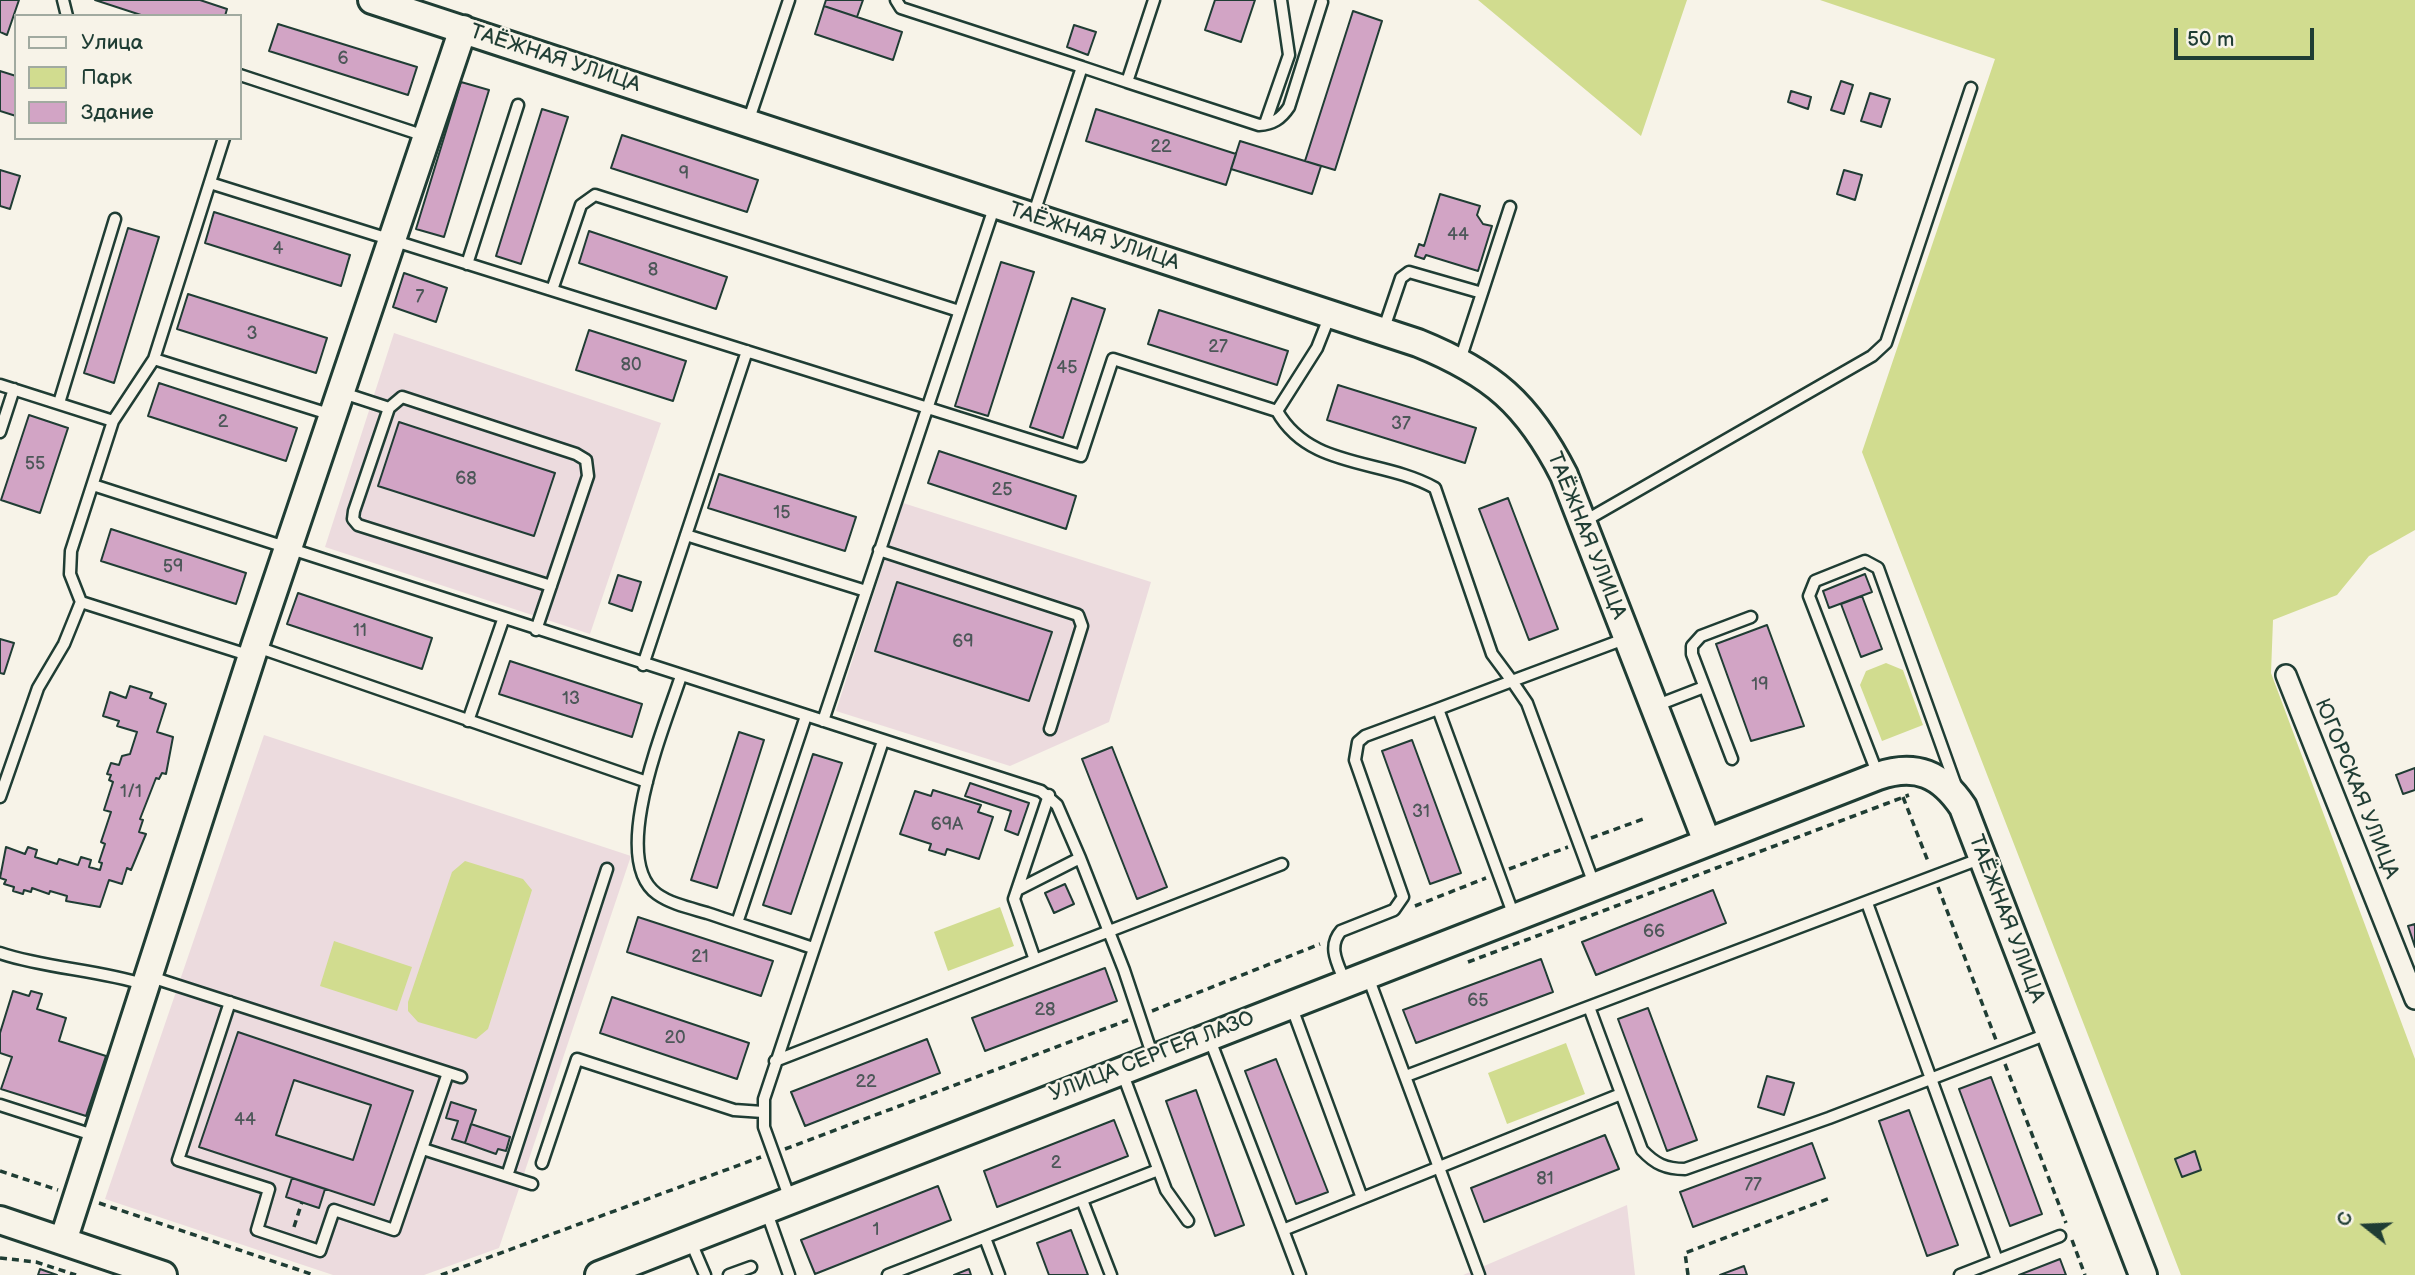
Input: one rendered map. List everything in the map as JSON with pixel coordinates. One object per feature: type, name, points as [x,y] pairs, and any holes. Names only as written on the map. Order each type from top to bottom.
[{"type":"street","name":"ТАЁЖНАЯ УЛИЦА","points":[[372,0],[1383,331],[1460,360],[1503,388],[1524,409],[1546,439],[1582,522],[1707,842],[1895,770],[1919,770],[1940,779],[1963,807],[2143,1275]]},
{"type":"street","points":[[63,1241],[149,981],[253,651],[463,29]]},
{"type":"street","name":"ЮГОРСКАЯ УЛИЦА","points":[[2286,675],[2415,999]]},
{"type":"street","name":"УЛИЦА СЕРГЕЯ ЛАЗО","points":[[599,1275],[1707,842]]},
{"type":"street","points":[[0,1220],[163,1275]]},
{"type":"lane","points":[[748,123],[789,0]]},
{"type":"lane","points":[[896,0],[901,8],[1265,124],[1282,118],[1289,107],[1322,2]]},
{"type":"lane","points":[[1127,82],[1154,0]]},
{"type":"lane","points":[[1265,124],[1289,55],[1280,0]]},
{"type":"lane","points":[[1032,217],[1082,67]]},
{"type":"lane","points":[[242,76],[427,137]]},
{"type":"lane","points":[[1582,522],[1872,356],[1886,344],[1971,89]]},
{"type":"lane","points":[[467,264],[518,104]]},
{"type":"lane","points":[[0,797],[38,688],[64,644],[81,603],[69,574],[69,564],[93,485],[113,421],[154,359],[223,140]]},
{"type":"lane","points":[[209,183],[1081,456],[1113,359],[1277,411],[1288,430],[1306,445],[1435,488],[1492,653],[1527,703],[1594,885]]},
{"type":"lane","points":[[552,290],[581,205],[595,195],[959,311]]},
{"type":"lane","points":[[823,722],[995,205]]},
{"type":"lane","points":[[1460,360],[1510,207]]},
{"type":"lane","points":[[58,403],[115,219]]},
{"type":"lane","points":[[1383,331],[1401,278],[1409,272],[1482,293]]},
{"type":"lane","points":[[1277,411],[1317,348],[1330,314]]},
{"type":"lane","points":[[643,665],[747,351]]},
{"type":"lane","points":[[154,359],[337,404],[389,408]]},
{"type":"lane","points":[[0,385],[113,421]]},
{"type":"lane","points":[[0,432],[14,389]]},
{"type":"lane","points":[[536,630],[551,586],[588,476],[586,460],[576,454],[402,397],[389,408],[354,511],[353,519],[358,525],[551,586]]},
{"type":"lane","points":[[93,485],[1049,795],[1057,805],[1109,931],[1153,1057]]},
{"type":"lane","points":[[687,535],[866,590]]},
{"type":"lane","points":[[879,550],[1078,615],[1082,626],[1050,729]]},
{"type":"lane","points":[[1878,776],[1808,596],[1815,581],[1865,561],[1878,568],[1963,807]]},
{"type":"lane","points":[[81,603],[253,651],[647,782]]},
{"type":"lane","points":[[1732,759],[1692,654],[1695,640],[1751,617]]},
{"type":"lane","points":[[468,721],[503,620]]},
{"type":"lane","points":[[1479,1275],[1406,1076],[1356,978],[1334,953],[1335,938],[1341,931],[1394,910],[1403,897],[1355,760],[1358,742],[1365,736],[1627,638]]},
{"type":"lane","points":[[681,676],[647,782],[639,819],[639,858],[646,884],[667,900],[813,948]]},
{"type":"lane","points":[[1654,706],[1704,687]]},
{"type":"lane","points":[[1438,709],[1514,916]]},
{"type":"lane","points":[[737,923],[806,716]]},
{"type":"lane","points":[[789,1275],[772,1153],[763,1112],[775,1061],[883,741]]},
{"type":"lane","points":[[1035,960],[1015,908],[1017,890],[1049,795]]},
{"type":"lane","points":[[1017,890],[1080,858]]},
{"type":"lane","points":[[1406,1076],[1983,858]]},
{"type":"lane","points":[[775,1061],[1282,864]]},
{"type":"lane","points":[[507,1176],[607,869]]},
{"type":"lane","points":[[1867,903],[1997,1260]]},
{"type":"lane","points":[[0,953],[26,962],[108,972],[230,1002],[461,1077]]},
{"type":"lane","points":[[230,1002],[178,1160],[269,1189],[257,1230],[320,1251],[334,1210],[394,1230],[448,1073]]},
{"type":"lane","points":[[1290,1003],[1363,1198]]},
{"type":"lane","points":[[1589,1007],[1642,1150],[1653,1162],[1670,1169],[1685,1169],[1933,1079],[2050,1033]]},
{"type":"lane","points":[[1208,1036],[1300,1275]]},
{"type":"lane","points":[[542,1163],[576,1059],[734,1110],[763,1112]]},
{"type":"lane","points":[[1121,1069],[1166,1190],[1188,1221]]},
{"type":"lane","points":[[1283,1230],[1621,1094]]},
{"type":"lane","points":[[0,1105],[97,1137]]},
{"type":"lane","points":[[423,1149],[532,1184]]},
{"type":"lane","points":[[888,1275],[1158,1170]]},
{"type":"lane","points":[[1082,1200],[1111,1275]]},
{"type":"lane","points":[[1960,1275],[2060,1236]]},
{"type":"lane","points":[[985,1237],[999,1275]]},
{"type":"lane","points":[[690,1239],[705,1275]]},
{"type":"lane","points":[[729,1275],[751,1267]]},
{"type":"path","points":[[1903,797],[2066,1226]]},
{"type":"path","points":[[1410,908],[1646,818]]},
{"type":"path","points":[[441,1275],[1139,1016],[1335,938]]},
{"type":"path","points":[[0,1171],[314,1275]]},
{"type":"path","points":[[1688,1275],[1685,1253],[1830,1198]]},
{"type":"path","points":[[2071,1238],[2085,1275]]},
{"type":"path","points":[[0,1258],[36,1262],[76,1275]]},
{"type":"shaded area","points":[[394,333],[661,423],[590,634],[325,547]]},
{"type":"shaded area","points":[[903,503],[1151,582],[1109,722],[1010,766],[836,711]]},
{"type":"shaded area","points":[[264,735],[631,856],[499,1248],[424,1275],[333,1275],[105,1199]]},
{"type":"shaded area","points":[[1627,1205],[1635,1275],[1463,1275],[1477,1269]]},
{"type":"green space","points":[[1478,0],[1687,0],[1641,136]]},
{"type":"green space","points":[[1820,0],[2415,0],[2415,530],[2369,556],[2337,595],[2273,620],[2271,673],[2415,1059],[2415,1275],[2181,1275],[1862,452],[1995,59]]},
{"type":"green space","points":[[1886,663],[1903,670],[1923,725],[1882,741],[1860,685],[1866,671]]},
{"type":"green space","points":[[465,861],[523,879],[532,890],[488,1029],[476,1039],[418,1022],[408,1011],[408,1002],[452,872]]},
{"type":"green space","points":[[1000,907],[1014,946],[948,971],[934,932]]},
{"type":"green space","points":[[334,941],[412,967],[397,1011],[320,986]]},
{"type":"green space","points":[[1566,1043],[1585,1094],[1507,1124],[1488,1073]]},
{"type":"building","points":[[0,0],[19,0],[7,35],[0,32]]},
{"type":"building","points":[[95,0],[200,0],[227,9],[226,14],[138,14]]},
{"type":"building","points":[[826,0],[863,0],[857,17],[824,6]]},
{"type":"building","points":[[1215,0],[1255,0],[1241,42],[1205,30]]},
{"type":"building","points":[[824,6],[902,32],[893,60],[815,34]]},
{"type":"building","points":[[1353,11],[1382,21],[1335,170],[1305,161]]},
{"type":"building","points":[[278,24],[417,67],[408,95],[269,51]]},
{"type":"building","points":[[1074,25],[1096,32],[1088,55],[1067,47]]},
{"type":"building","points":[[0,71],[14,75],[14,115],[0,111]]},
{"type":"building","points":[[1841,81],[1853,85],[1844,114],[1831,110]]},
{"type":"building","points":[[461,82],[489,90],[444,237],[416,229]]},
{"type":"building","points":[[1791,91],[1811,97],[1808,109],[1788,102]]},
{"type":"building","points":[[1870,93],[1890,99],[1881,127],[1861,121]]},
{"type":"building","points":[[542,109],[568,117],[521,264],[496,256]]},
{"type":"building","points":[[1096,109],[1236,154],[1226,185],[1086,141]]},
{"type":"building","points":[[622,135],[758,180],[747,212],[611,168]]},
{"type":"building","points":[[1240,141],[1321,166],[1312,194],[1231,169]]},
{"type":"building","points":[[0,170],[20,176],[10,209],[0,206]]},
{"type":"building","points":[[1844,170],[1862,175],[1855,200],[1837,194]]},
{"type":"building","points":[[1440,194],[1480,206],[1477,215],[1483,224],[1492,226],[1478,271],[1426,255],[1424,259],[1415,256],[1419,244],[1424,246]]},
{"type":"building","points":[[214,212],[350,255],[341,286],[205,243]]},
{"type":"building","points":[[128,228],[159,237],[114,383],[84,373]]},
{"type":"building","points":[[589,231],[727,277],[716,309],[579,263]]},
{"type":"building","points":[[1001,262],[1034,272],[988,416],[955,406]]},
{"type":"building","points":[[404,273],[447,288],[436,322],[393,307]]},
{"type":"building","points":[[188,294],[327,338],[316,373],[177,329]]},
{"type":"building","points":[[1072,298],[1105,309],[1063,438],[1030,427]]},
{"type":"building","points":[[1159,310],[1288,351],[1277,385],[1148,344]]},
{"type":"building","points":[[589,330],[686,361],[673,401],[576,370]]},
{"type":"building","points":[[159,383],[297,428],[286,461],[148,416]]},
{"type":"building","points":[[1338,385],[1476,428],[1465,463],[1327,420]]},
{"type":"building","points":[[29,415],[68,428],[40,513],[1,500]]},
{"type":"building","points":[[399,422],[555,473],[534,536],[378,486]]},
{"type":"building","points":[[939,451],[1076,496],[1066,529],[928,483]]},
{"type":"building","points":[[719,474],[856,517],[845,551],[708,508]]},
{"type":"building","points":[[1508,498],[1558,629],[1529,640],[1479,509]]},
{"type":"building","points":[[111,529],[246,573],[236,604],[101,561]]},
{"type":"building","points":[[1865,574],[1872,592],[1829,608],[1823,591]]},
{"type":"building","points":[[618,575],[641,582],[632,611],[609,603]]},
{"type":"building","points":[[897,582],[1052,632],[1029,701],[875,651]]},
{"type":"building","points":[[298,593],[432,638],[422,669],[287,624]]},
{"type":"building","points":[[1862,596],[1882,649],[1861,657],[1841,604]]},
{"type":"building","points":[[1767,625],[1804,726],[1751,741],[1716,644]]},
{"type":"building","points":[[0,639],[14,643],[4,674],[0,673]]},
{"type":"building","points":[[510,661],[642,704],[632,737],[499,694]]},
{"type":"building","points":[[130,686],[152,693],[150,698],[166,704],[157,732],[173,737],[166,774],[162,773],[159,779],[156,778],[140,819],[143,820],[139,832],[146,834],[131,870],[127,868],[122,884],[109,880],[100,907],[66,901],[67,896],[50,891],[49,894],[32,888],[31,892],[24,890],[23,894],[13,891],[14,887],[4,884],[6,880],[0,878],[6,847],[25,854],[28,847],[37,850],[35,857],[57,864],[59,859],[78,865],[81,857],[91,860],[89,867],[100,870],[102,863],[99,862],[105,844],[101,842],[111,812],[104,810],[113,782],[109,780],[111,775],[107,774],[111,763],[119,765],[122,756],[130,754],[137,732],[117,726],[119,721],[103,716],[110,692],[126,698]]},
{"type":"building","points":[[739,732],[764,740],[717,888],[691,880]]},
{"type":"building","points":[[1412,740],[1461,873],[1430,884],[1382,751]]},
{"type":"building","points":[[1112,747],[1167,887],[1137,899],[1082,759]]},
{"type":"building","points":[[813,754],[842,763],[791,914],[763,905]]},
{"type":"building","points":[[2415,768],[2415,790],[2403,794],[2396,775]]},
{"type":"building","points":[[970,783],[1029,803],[1018,835],[1005,830],[1011,811],[965,796]]},
{"type":"building","points":[[933,790],[981,805],[978,812],[993,817],[979,859],[947,849],[945,855],[929,850],[931,844],[900,834],[915,791],[931,796]]},
{"type":"building","points":[[1065,884],[1074,904],[1054,913],[1045,893]]},
{"type":"building","points":[[1713,890],[1726,923],[1596,975],[1582,942]]},
{"type":"building","points":[[638,917],[773,961],[761,996],[627,952]]},
{"type":"building","points":[[2415,924],[2415,947],[2408,926]]},
{"type":"building","points":[[1541,959],[1553,992],[1416,1043],[1403,1010]]},
{"type":"building","points":[[1105,968],[1117,1001],[985,1051],[972,1018]]},
{"type":"building","points":[[13,991],[29,996],[31,991],[42,994],[37,1009],[66,1018],[59,1041],[106,1056],[86,1116],[1,1089],[12,1057],[0,1053],[0,1033]]},
{"type":"building","points":[[612,997],[749,1043],[737,1079],[600,1033]]},
{"type":"building","points":[[1648,1008],[1697,1140],[1667,1151],[1618,1019]]},
{"type":"building","points":[[238,1032],[413,1091],[374,1205],[199,1147]],"holes":[[[294,1080],[371,1105],[353,1160],[276,1135]]]},
{"type":"building","points":[[927,1039],[940,1073],[805,1126],[791,1092]]},
{"type":"building","points":[[1276,1059],[1328,1192],[1296,1204],[1245,1071]]},
{"type":"building","points":[[1767,1076],[1794,1083],[1784,1115],[1758,1107]]},
{"type":"building","points":[[1991,1077],[2042,1214],[2010,1226],[1959,1089]]},
{"type":"building","points":[[1196,1090],[1244,1225],[1215,1236],[1166,1101]]},
{"type":"building","points":[[451,1102],[476,1110],[465,1143],[452,1139],[458,1121],[446,1118]]},
{"type":"building","points":[[1909,1110],[1958,1245],[1927,1256],[1879,1121]]},
{"type":"building","points":[[1114,1120],[1128,1156],[997,1207],[984,1171]]},
{"type":"building","points":[[471,1124],[510,1137],[506,1151],[498,1149],[496,1154],[465,1143]]},
{"type":"building","points":[[1605,1135],[1619,1169],[1484,1222],[1471,1188]]},
{"type":"building","points":[[1812,1143],[1825,1178],[1693,1227],[1680,1192]]},
{"type":"building","points":[[2195,1151],[2201,1170],[2182,1177],[2175,1159]]},
{"type":"building","points":[[292,1178],[325,1189],[319,1208],[286,1197]]},
{"type":"building","points":[[938,1186],[951,1220],[815,1274],[801,1240]]},
{"type":"building","points":[[1071,1230],[1088,1275],[1049,1275],[1037,1243]]},
{"type":"building","points":[[2060,1259],[2066,1275],[2019,1275]]},
{"type":"building","points":[[1744,1266],[1747,1275],[1720,1275]]},
{"type":"building","points":[[40,1269],[57,1275],[38,1275]]},
{"type":"building","points":[[969,1269],[971,1275],[954,1275]]}]
